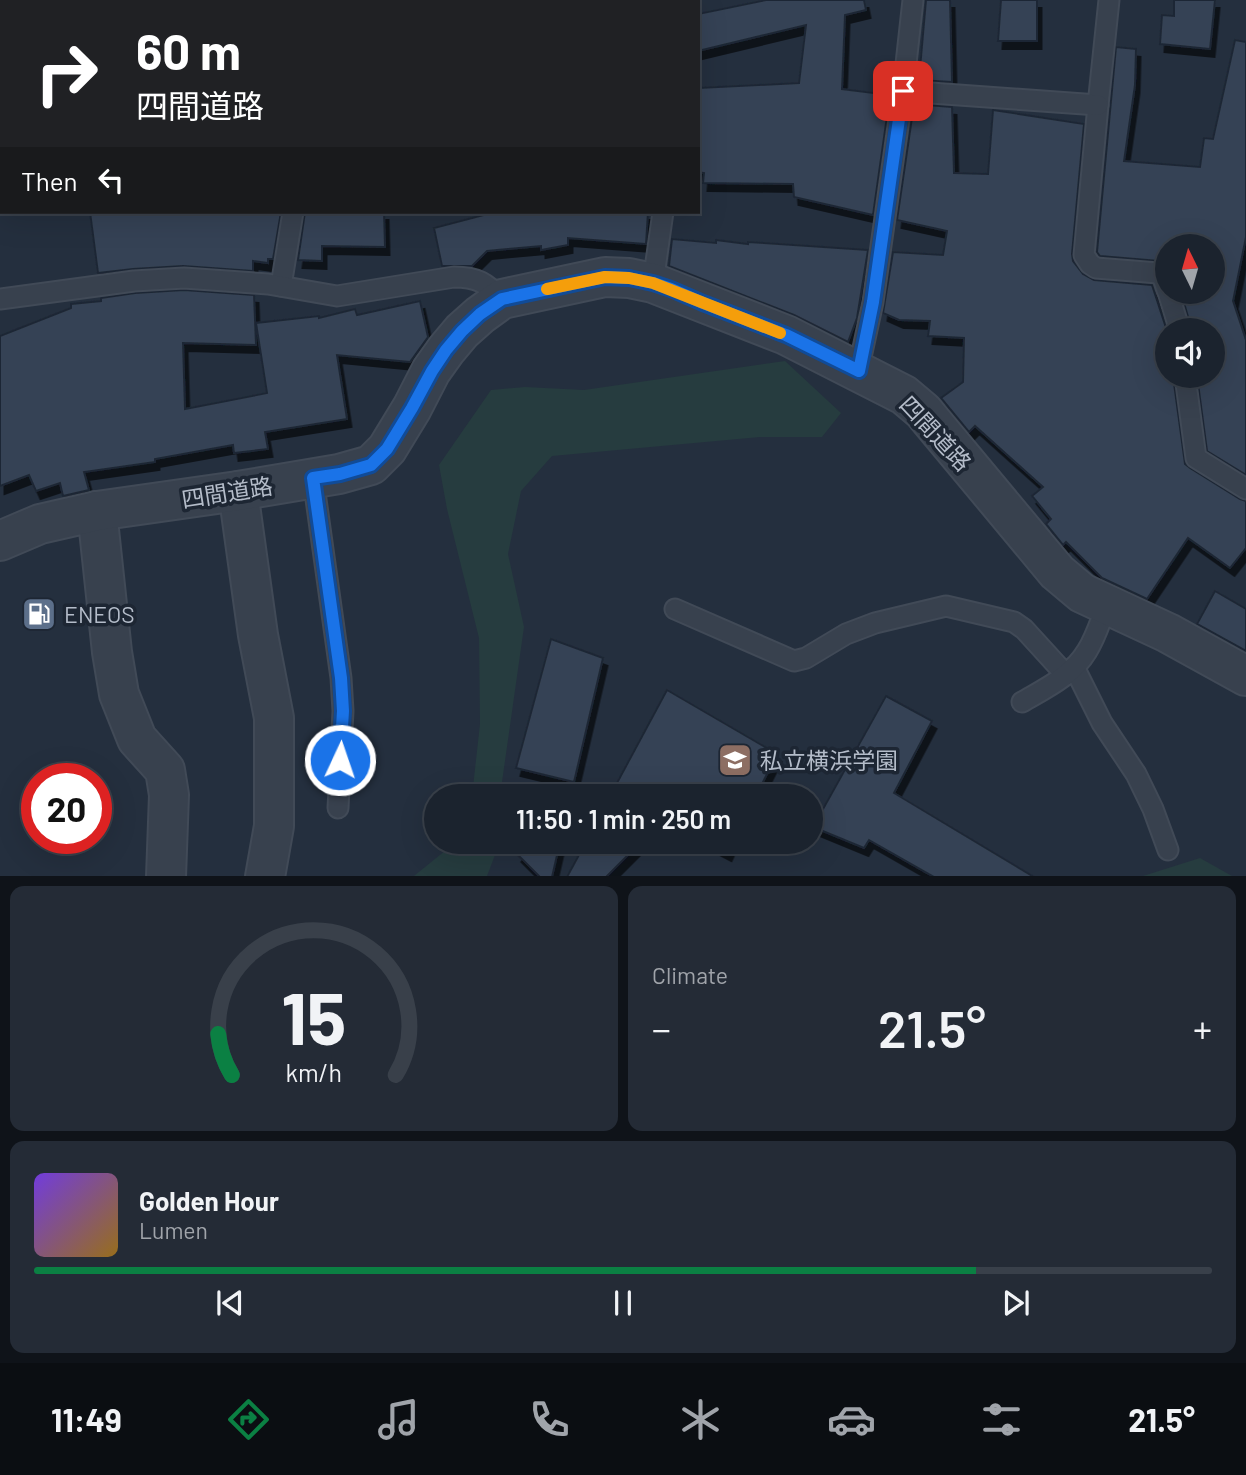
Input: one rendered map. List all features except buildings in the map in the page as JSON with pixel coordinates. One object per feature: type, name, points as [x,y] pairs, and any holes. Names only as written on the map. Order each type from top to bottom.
[{"type":"street","name":"四間道路","points":[[0,541],[40,523],[97,511],[340,474],[371,465],[387,449],[446,350],[480,314],[502,299],[605,277],[629,278],[653,283],[786,335],[904,395],[923,411],[1057,572],[1082,593],[1168,633],[1246,676]]},
{"type":"street","points":[[238,491],[258,635],[274,718],[274,825],[265,876]]},
{"type":"street","points":[[97,511],[119,694],[137,739],[165,770],[169,795],[166,876]]},
{"type":"lane","points":[[859,371],[873,302],[913,0]]},
{"type":"lane","points":[[1110,0],[1084,256],[1096,268],[1155,273]]},
{"type":"lane","points":[[903,91],[1098,105]]},
{"type":"lane","points":[[281,286],[293,214]]},
{"type":"lane","points":[[653,283],[663,214]]},
{"type":"lane","points":[[0,299],[134,281],[184,278],[281,286],[337,296],[454,277],[471,277],[487,284],[502,299]]},
{"type":"lane","points":[[1187,388],[1196,458],[1246,489]]},
{"type":"lane","points":[[313,478],[341,678],[343,711],[338,808]]},
{"type":"lane","points":[[1022,702],[1070,671],[1088,650],[1107,605]]},
{"type":"lane","points":[[675,609],[794,661],[806,658],[846,634],[875,623],[946,606],[1014,622],[1070,671],[1136,774],[1168,850]]},
{"type":"green space","points":[[785,361],[841,413],[822,437],[760,437],[552,456],[521,491],[508,554],[524,627],[502,784],[473,784],[480,724],[479,638],[447,509],[439,465],[491,390],[525,387],[584,390]]},
{"type":"green space","points":[[441,854],[495,854],[487,876],[414,876]]},
{"type":"green space","points":[[1200,858],[1232,876],[1143,876]]},
{"type":"slow traffic","points":[[547,289],[605,277],[629,278],[671,289],[780,333]]},
{"type":"place","name":"ENEOS","points":[[39,614]]},
{"type":"place","name":"私立横浜学園","points":[[735,760]]},
{"type":"route","points":[[340,760],[343,711],[341,678],[313,478],[371,465],[387,449],[446,350],[480,314],[502,299],[605,277],[629,278],[671,289],[786,335],[859,371],[873,302],[903,91]]}]
